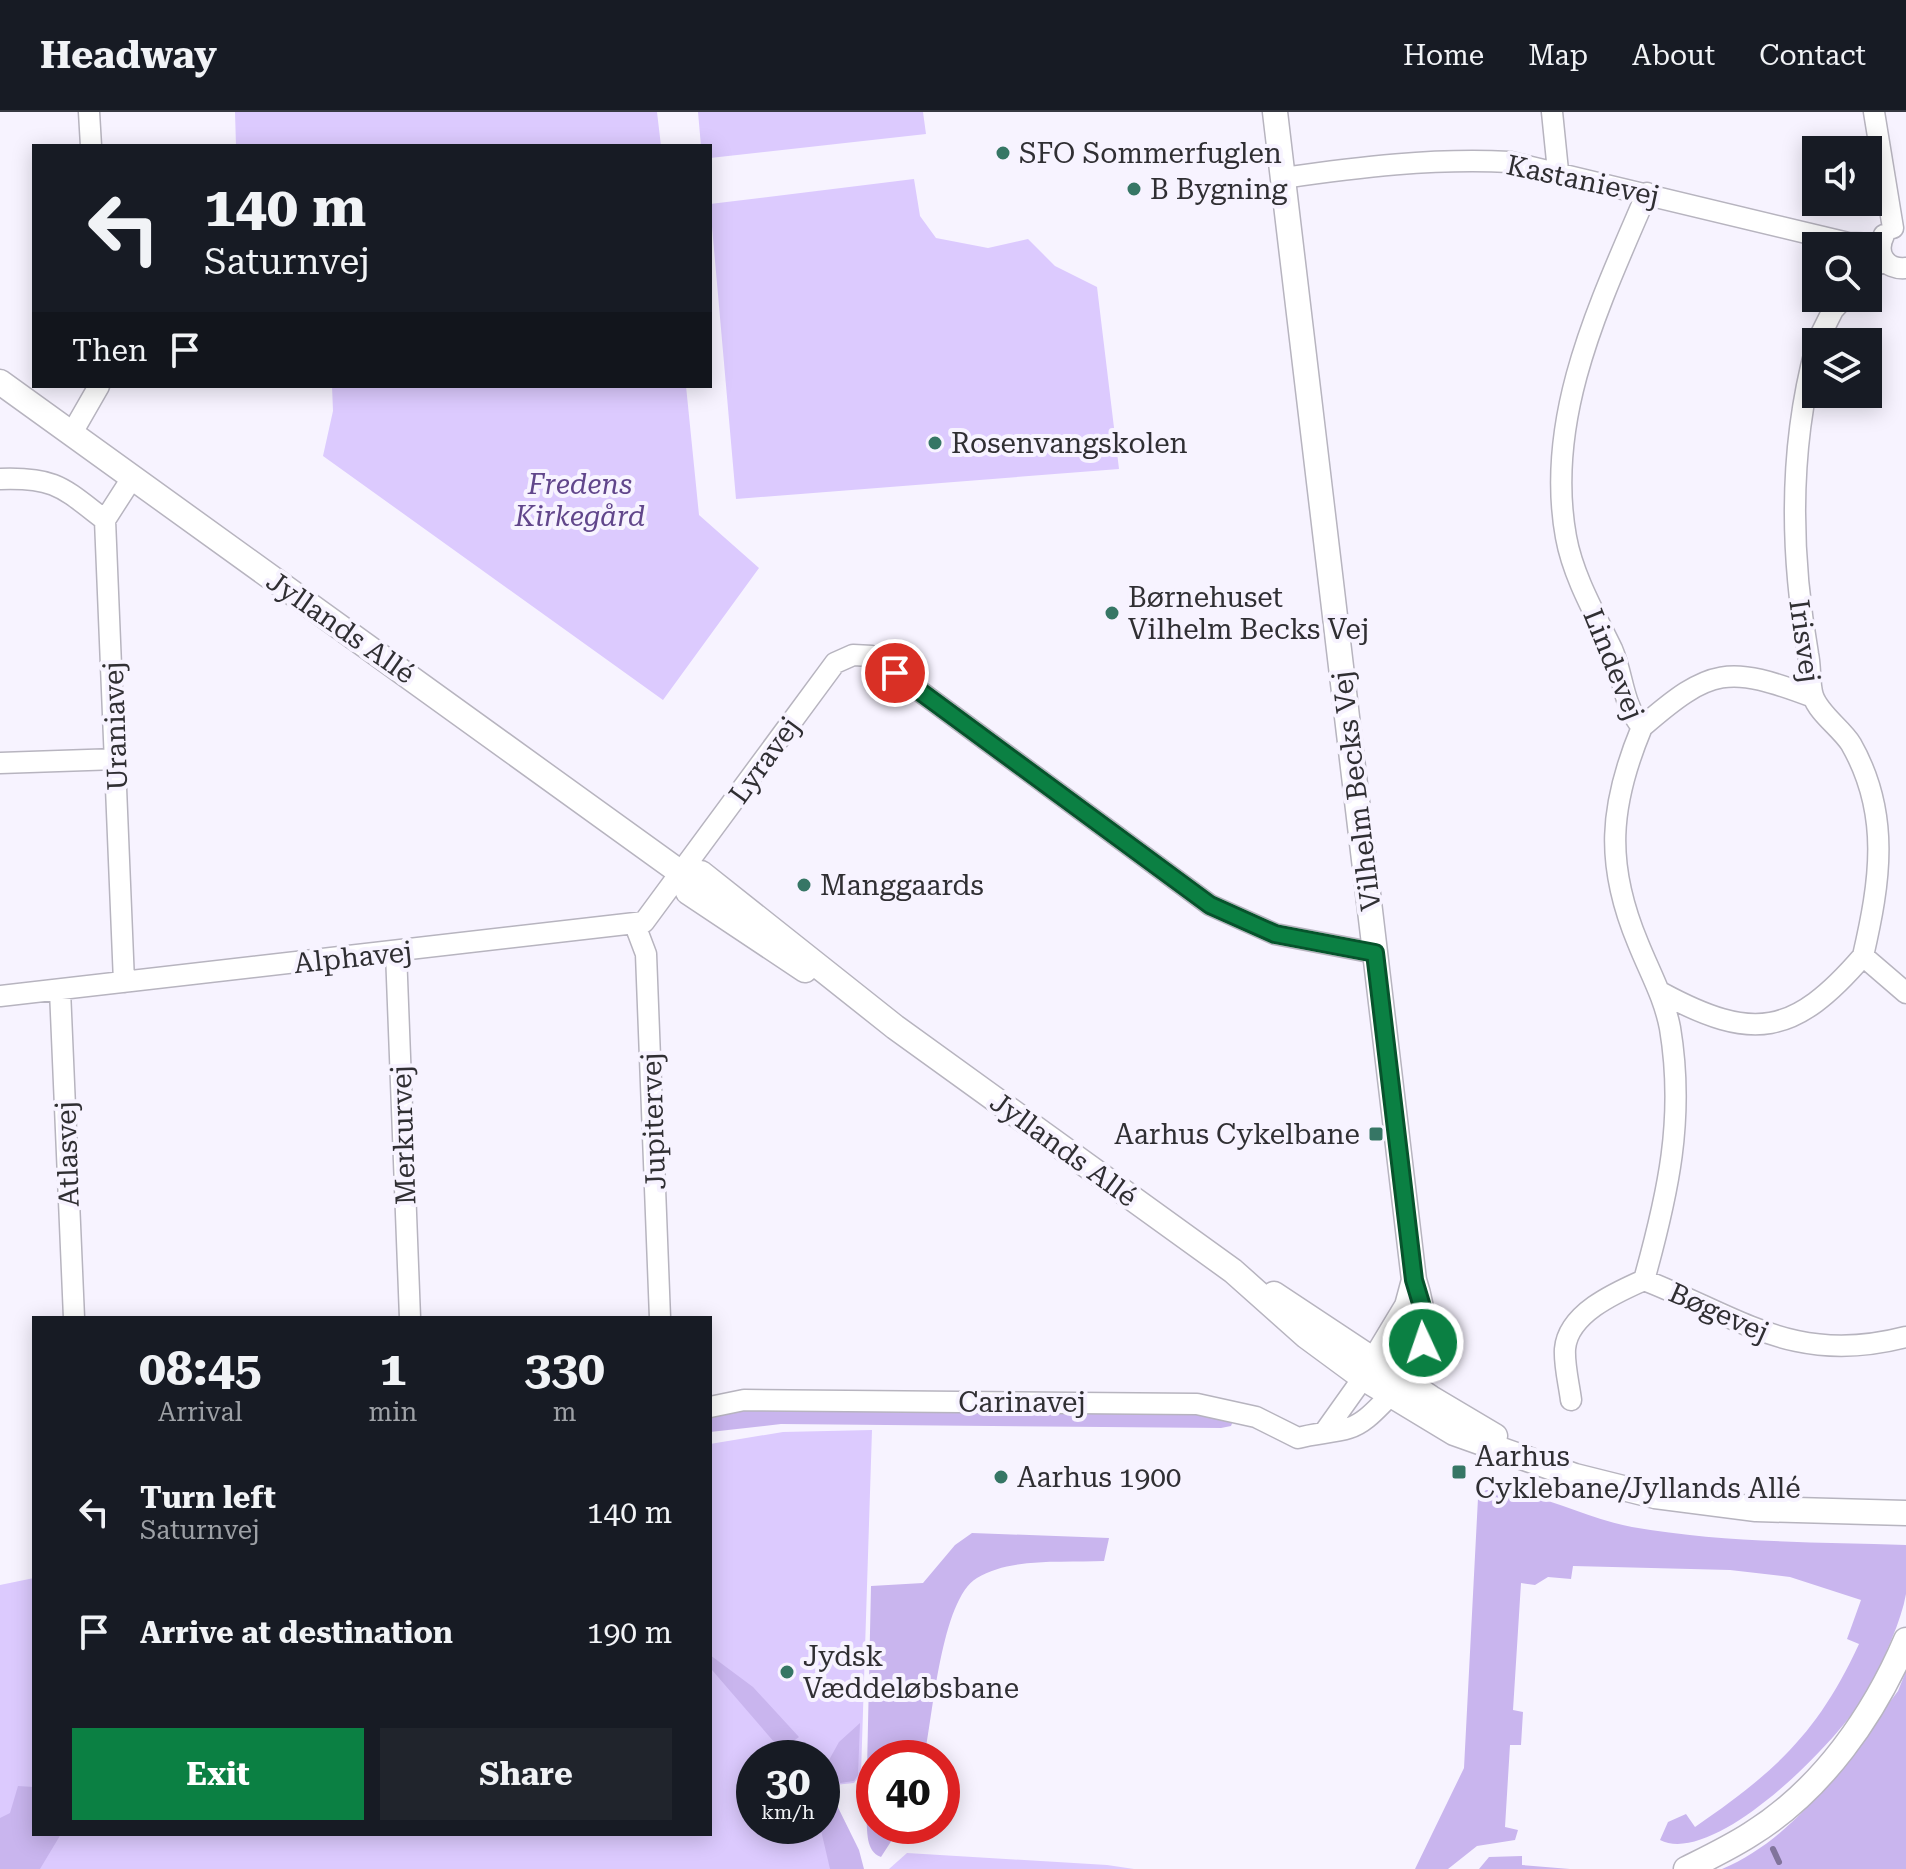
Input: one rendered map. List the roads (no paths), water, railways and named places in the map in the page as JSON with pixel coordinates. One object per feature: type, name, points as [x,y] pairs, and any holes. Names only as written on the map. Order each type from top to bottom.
[{"type":"street","points":[[89,112],[91,144]]},
{"type":"street","name":"Vilhelm Becks Vej","points":[[1275,112],[1414,1280],[1423,1310],[1423,1343],[1397,1387]]},
{"type":"street","points":[[1552,112],[1558,171]]},
{"type":"street","points":[[1874,112],[1890,240]]},
{"type":"street","name":"Kastanievej","points":[[1283,178],[1403,161],[1457,159],[1510,162],[1558,171],[1848,243],[1890,240],[1892,267],[1906,268]]},
{"type":"street","name":"Lindevej","points":[[1644,1280],[1670,1184],[1676,1140],[1670,1029],[1662,993],[1622,905],[1613,858],[1615,813],[1624,770],[1642,727],[1627,710],[1624,682],[1581,584],[1566,539],[1560,477],[1579,364],[1596,313],[1647,193]]},
{"type":"street","name":"Jyllands Allé","points":[[0,382],[681,873],[701,873],[895,1027],[1233,1271],[1306,1336],[1538,1463],[1614,1487],[1702,1504],[1756,1509],[1906,1513]]},
{"type":"street","points":[[72,433],[98,388]]},
{"type":"street","name":"Irisvej","points":[[1804,408],[1794,545],[1813,697],[1850,743],[1867,778],[1879,836],[1881,868],[1863,956]]},
{"type":"street","points":[[0,479],[42,478],[57,484],[105,520],[132,478]]},
{"type":"street","name":"Uraniavej","points":[[105,520],[124,982]]},
{"type":"street","name":"Lyravej","points":[[681,873],[835,663],[853,655],[872,656],[1210,905],[1275,934],[1375,953]]},
{"type":"street","points":[[1642,727],[1693,686],[1719,676],[1763,678],[1813,697]]},
{"type":"street","points":[[0,763],[117,759]]},
{"type":"street","points":[[635,925],[652,914],[681,873]]},
{"type":"street","name":"Alphavej","points":[[0,996],[635,925]]},
{"type":"street","name":"Jupitervej","points":[[635,925],[646,954],[660,1316]]},
{"type":"street","name":"Merkurvej","points":[[396,952],[410,1316]]},
{"type":"street","points":[[1662,993],[1700,1013],[1730,1023],[1762,1026],[1809,1008],[1863,956],[1906,993]]},
{"type":"street","name":"Atlasvej","points":[[60,990],[74,1316]]},
{"type":"street","name":"Vilhelm Becks Vej","points":[[1369,1369],[1407,1306],[1414,1280]]},
{"type":"street","name":"Bøgevej","points":[[1571,1400],[1565,1347],[1574,1327],[1608,1295],[1644,1280],[1769,1336],[1825,1347],[1880,1344],[1906,1337]]},
{"type":"street","points":[[1326,1430],[1369,1369]]},
{"type":"street","name":"Carinavej","points":[[712,1407],[744,1400],[1197,1404],[1256,1417],[1298,1438],[1326,1430],[1349,1428],[1365,1420],[1397,1387]]},
{"type":"street","points":[[1686,1869],[1752,1834],[1812,1783],[1870,1709],[1906,1640]]},
{"type":"waterway","points":[[1773,1849],[1779,1862]]},
{"type":"place","name":"SFO Sommerfuglen","points":[[1003,153]]},
{"type":"place","name":"B Bygning","points":[[1134,189]]},
{"type":"place","name":"Rosenvangskolen","points":[[935,443]]},
{"type":"place","name":"Børnehuset Vilhelm Becks Vej","points":[[1112,613]]},
{"type":"place","name":"Manggaards","points":[[804,885]]},
{"type":"place","name":"Aarhus Cykelbane","points":[[1376,1134]]},
{"type":"place","name":"Aarhus Cyklebane/Jyllands Allé","points":[[1459,1472]]},
{"type":"place","name":"Aarhus 1900","points":[[1001,1477]]},
{"type":"place","name":"Jydsk Væddeløbsbane","points":[[787,1672]]},
{"type":"park label","name":"Fredens Kirkegård","points":[[580,500]]}]
